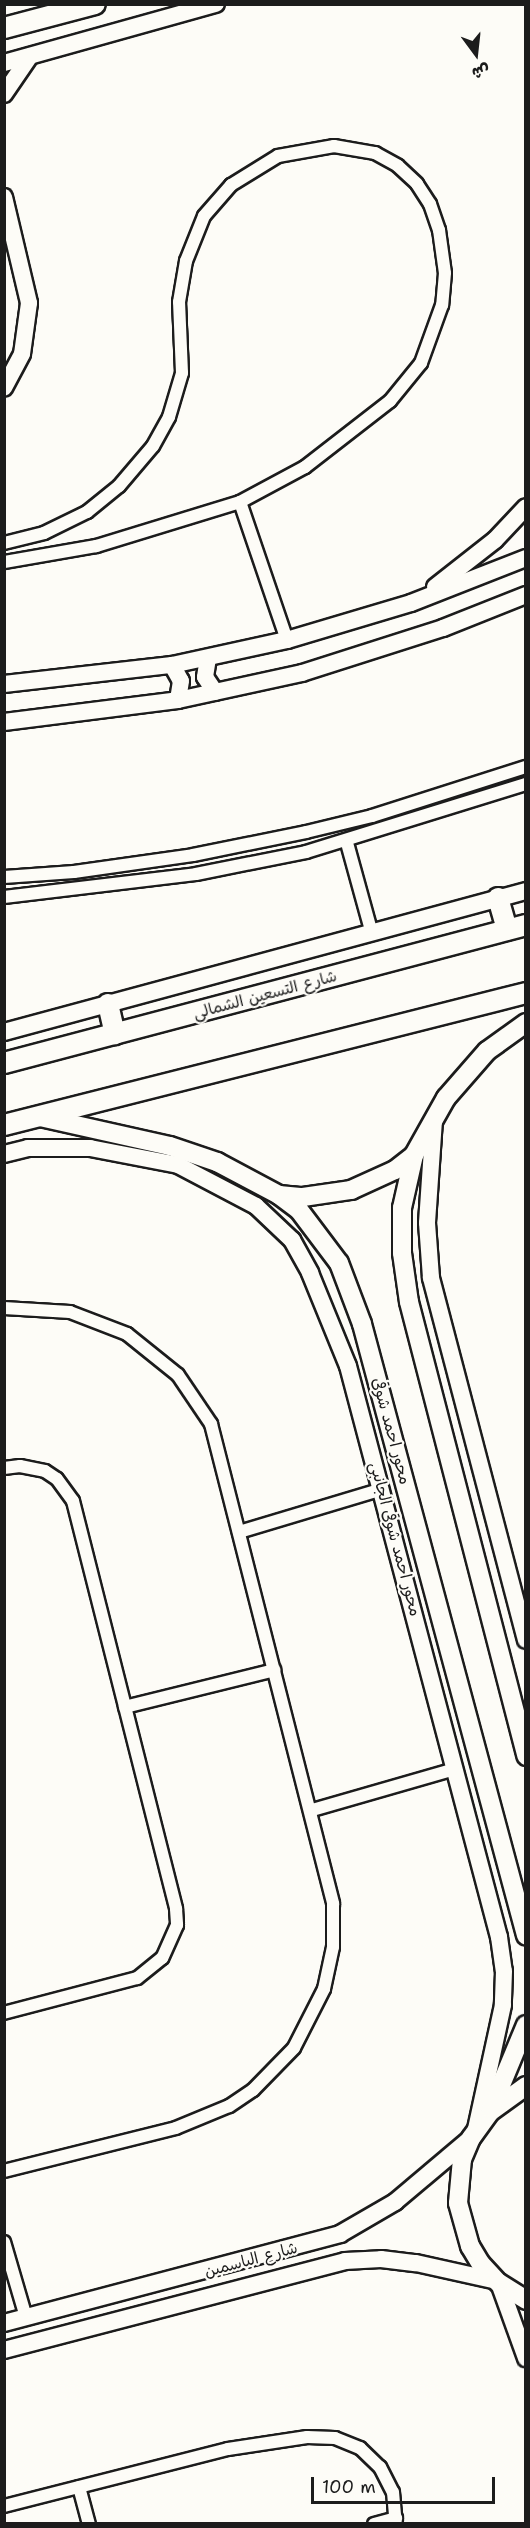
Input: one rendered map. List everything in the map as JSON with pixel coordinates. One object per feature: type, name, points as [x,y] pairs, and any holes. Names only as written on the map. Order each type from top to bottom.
[{"type":"main road","points":[[4,28],[95,4]]},
{"type":"main road","points":[[498,898],[516,927]]},
{"type":"main road","name":"شارع التسعين الشمالى","points":[[4,1063],[516,927]]},
{"type":"main road","points":[[4,1125],[525,993]]},
{"type":"main road","points":[[108,1004],[115,1034]]},
{"type":"main road","points":[[525,1023],[501,1039],[461,1077],[414,1155],[402,1208],[402,1253],[409,1302],[525,1756]]},
{"type":"main road","name":"محور احمد شوقى","points":[[40,1117],[170,1146],[217,1162],[279,1194],[299,1210],[321,1235],[352,1293],[525,1935]]},
{"type":"main road","points":[[279,1194],[311,1196],[351,1190],[395,1170],[414,1155]]},
{"type":"main road","points":[[525,2025],[490,2112],[474,2134],[462,2159],[458,2203],[470,2246],[498,2282],[525,2300]]},
{"type":"main road","points":[[490,2112],[525,2086]]},
{"type":"street","points":[[4,63],[216,4]]},
{"type":"street","points":[[4,94],[30,56]]},
{"type":"street","points":[[4,543],[44,533],[87,512],[119,486],[153,446],[169,417],[182,373],[179,302],[186,261],[197,228],[220,194],[248,173],[292,152],[334,146],[375,153],[408,174],[435,216],[445,273],[434,335],[421,363],[390,401],[305,467],[240,502],[105,543],[4,562]]},
{"type":"street","points":[[4,197],[29,303],[22,354],[4,388]]},
{"type":"street","points":[[240,502],[287,640]]},
{"type":"street","points":[[411,603],[455,574],[495,540],[525,507]]},
{"type":"street","points":[[4,684],[172,665],[287,640],[411,603],[525,558]]},
{"type":"street","points":[[4,722],[178,700],[215,692],[373,652],[525,596]]},
{"type":"street","points":[[208,658],[205,676],[215,692]]},
{"type":"street","points":[[172,665],[181,681],[178,700]]},
{"type":"street","points":[[4,877],[74,872],[225,848],[372,816],[525,767]]},
{"type":"street","points":[[4,897],[196,874],[347,843],[468,805],[525,784]]},
{"type":"street","points":[[462,788],[468,805]]},
{"type":"street","points":[[347,843],[372,934]]},
{"type":"street","points":[[4,1032],[525,891]]},
{"type":"street","points":[[434,1120],[427,1223],[431,1278],[525,1640]]},
{"type":"street","name":"محور احمد شوقى الجانبى","points":[[4,1154],[28,1148],[90,1148],[178,1165],[256,1206],[292,1240],[331,1319],[382,1489],[455,1769],[504,1971],[503,2005],[474,2134]]},
{"type":"street","points":[[4,1308],[35,1307],[93,1318],[127,1334],[161,1358],[196,1398],[211,1424],[312,1810],[333,1904],[333,1947],[324,1989],[307,2028],[279,2066],[253,2090],[203,2119],[4,2171]]},
{"type":"street","points":[[4,1468],[20,1466],[45,1471],[57,1479],[73,1501],[176,1910],[173,1941],[162,1958],[136,1978],[4,2013]]},
{"type":"street","points":[[239,1532],[382,1489]]},
{"type":"street","points":[[125,1707],[275,1670]]},
{"type":"street","points":[[312,1810],[455,1769]]},
{"type":"street","name":"شارع الياسمين","points":[[4,2323],[320,2241],[359,2225],[394,2202],[474,2134]]},
{"type":"street","points":[[4,2241],[26,2317]]},
{"type":"street","name":"شارع الياسمين","points":[[4,2349],[206,2295],[345,2261],[381,2259],[498,2282]]},
{"type":"street","points":[[200,2273],[206,2295]]},
{"type":"street","points":[[498,2282],[525,2358]]},
{"type":"street","points":[[4,2506],[228,2449],[308,2437],[335,2438],[360,2448],[380,2467],[393,2492],[396,2521],[374,2523]]},
{"type":"street","points":[[78,2487],[89,2523]]}]
